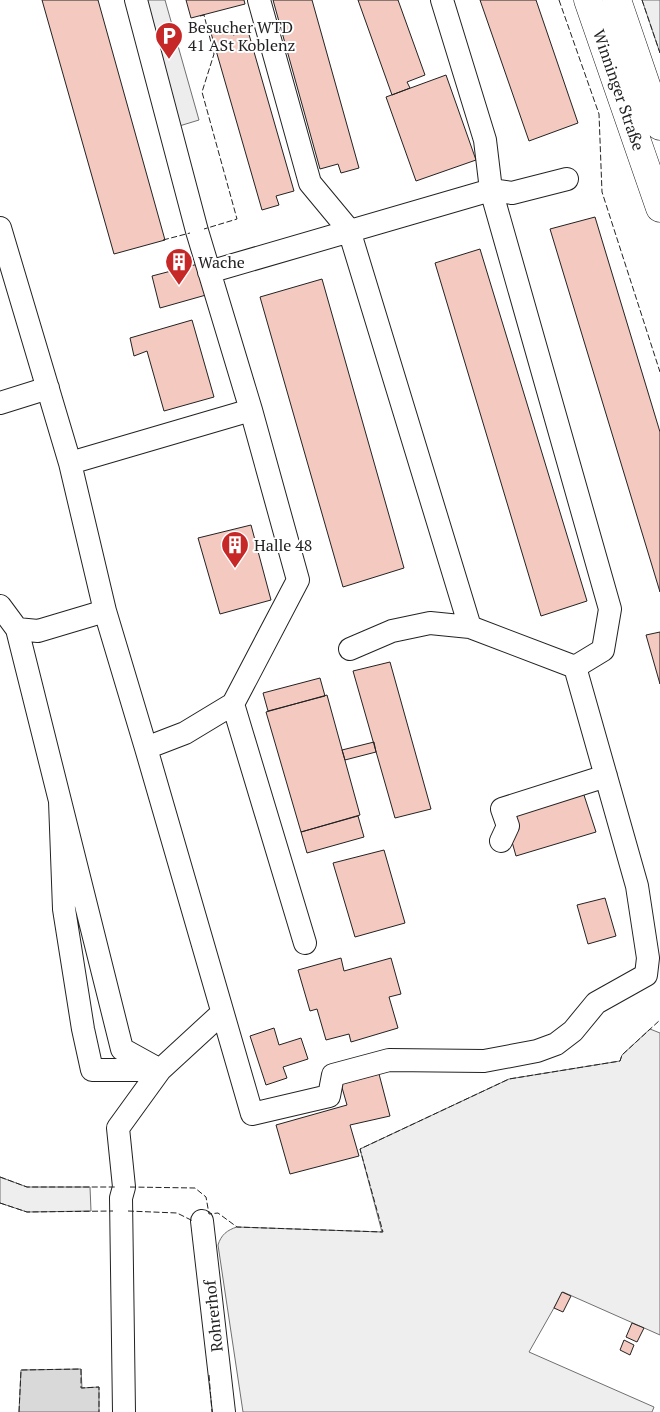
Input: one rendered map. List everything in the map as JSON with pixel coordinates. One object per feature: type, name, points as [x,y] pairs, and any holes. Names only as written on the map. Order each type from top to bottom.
[{"type":"main road","name":"Winninger Straße","points":[[588,0],[660,208]]},
{"type":"main road","name":"Winninger Straße","points":[[617,0],[660,126]]},
{"type":"street","points":[[136,0],[209,272],[251,410],[298,580],[233,704],[185,733],[146,748]]},
{"type":"street","points":[[259,0],[310,183],[349,230],[470,627]]},
{"type":"street","points":[[442,0],[484,140],[490,190],[610,609],[603,650],[575,667]]},
{"type":"street","points":[[209,272],[490,190],[512,193],[567,179]]},
{"type":"street","points":[[0,228],[70,463],[105,611],[252,1114],[329,1096],[333,1075],[389,1060],[484,1061],[537,1052],[556,1044],[573,1031],[596,1003],[646,976],[648,958],[637,886],[575,667]]},
{"type":"street","points":[[0,403],[48,388]]},
{"type":"street","points":[[70,463],[251,410]]},
{"type":"street","points":[[0,606],[17,629],[122,1049],[160,1070]]},
{"type":"street","points":[[17,629],[38,630],[105,611]]},
{"type":"street","points":[[350,650],[392,631],[430,623],[470,627],[575,667]]},
{"type":"street","points":[[233,704],[305,943]]},
{"type":"street","points":[[501,841],[508,826],[502,808],[606,776]]},
{"type":"street","points":[[60,801],[64,909],[83,1029],[92,1070],[160,1070]]},
{"type":"street","points":[[124,1412],[121,1198],[124,1187],[118,1128],[160,1070],[222,1013]]},
{"type":"street","name":"Rohrerhof","points":[[202,1221],[224,1412]]},
{"type":"shaded area","name":"Besucher WTD 41 ASt Koblenz","points":[[138,0],[165,0],[199,120],[176,127]]},
{"type":"shaded area","points":[[642,0],[660,0],[660,53]]},
{"type":"shaded area","points":[[650,1029],[660,1033],[660,1335],[563,1292],[529,1352],[654,1407],[652,1412],[243,1412],[218,1245],[225,1233],[237,1227],[382,1232],[360,1149],[509,1079],[620,1061],[622,1055]]},
{"type":"shaded area","points":[[0,1177],[27,1187],[90,1187],[91,1211],[27,1212],[0,1203]]},
{"type":"shaded area","points":[[81,1369],[82,1388],[99,1387],[99,1412],[19,1412],[21,1370]]},
{"type":"building","points":[[42,0],[98,0],[165,240],[114,254]]},
{"type":"building","points":[[186,0],[244,0],[245,4],[191,18]]},
{"type":"building","points":[[273,0],[312,0],[359,168],[341,173],[338,164],[320,169]]},
{"type":"building","points":[[358,0],[398,0],[425,75],[407,82],[410,88],[392,95]]},
{"type":"building","points":[[480,0],[536,0],[578,123],[529,141]]},
{"type":"building","points":[[231,28],[233,35],[248,31],[294,191],[276,196],[279,205],[262,210],[211,33]]},
{"type":"building","points":[[446,75],[476,160],[416,181],[386,97]]},
{"type":"building","points":[[595,217],[660,432],[660,592],[550,229]]},
{"type":"building","points":[[480,249],[587,601],[541,616],[435,263]]},
{"type":"building","name":"Wache","points":[[198,264],[206,295],[160,308],[152,276]]},
{"type":"building","points":[[322,279],[404,568],[343,587],[260,297]]},
{"type":"building","points":[[192,320],[214,397],[164,411],[147,351],[134,356],[130,338]]},
{"type":"building","name":"Halle 48","points":[[251,525],[271,600],[220,614],[198,538]]},
{"type":"building","points":[[660,632],[660,684],[646,635]]},
{"type":"building","points":[[390,662],[431,809],[395,818],[353,671]]},
{"type":"building","points":[[320,678],[325,696],[268,711],[263,693]]},
{"type":"building","points":[[327,695],[360,815],[301,832],[266,712]]},
{"type":"building","points":[[374,742],[376,752],[345,760],[342,750]]},
{"type":"building","points":[[583,792],[596,832],[516,856],[509,831],[511,813]]},
{"type":"building","points":[[358,816],[364,837],[307,853],[301,832]]},
{"type":"building","points":[[384,850],[405,923],[355,937],[333,863]]},
{"type":"building","points":[[605,898],[616,936],[588,944],[577,905]]},
{"type":"building","points":[[341,958],[344,971],[391,958],[401,994],[389,997],[398,1028],[351,1042],[349,1034],[326,1040],[317,1009],[310,1011],[298,970]]},
{"type":"building","points":[[274,1028],[279,1045],[301,1038],[308,1059],[283,1067],[287,1078],[266,1085],[250,1036]]},
{"type":"building","points":[[379,1074],[390,1116],[350,1125],[359,1156],[290,1174],[276,1125],[347,1105],[341,1084]]},
{"type":"building","points":[[562,1292],[571,1296],[563,1312],[554,1308]]},
{"type":"building","points":[[632,1323],[644,1328],[637,1342],[626,1337]]},
{"type":"building","points":[[624,1340],[634,1345],[630,1355],[620,1350]]},
{"type":"fence","points":[[559,0],[599,114],[602,192],[660,372]]},
{"type":"fence","points":[[642,0],[660,53]]},
{"type":"fence","points":[[200,16],[204,15],[214,54],[202,92],[237,219],[204,229]]},
{"type":"fence","points":[[163,240],[190,233]]},
{"type":"fence","points":[[130,1187],[195,1188],[206,1197],[209,1214],[218,1213],[237,1227],[383,1232],[360,1149],[509,1079],[620,1061],[622,1055],[660,1020]]},
{"type":"fence","points":[[0,1177],[27,1187],[115,1187]]},
{"type":"fence","points":[[0,1203],[27,1212],[113,1211]]},
{"type":"fence","points":[[128,1211],[177,1213],[193,1221]]},
{"type":"fence","points":[[19,1412],[21,1370],[81,1369],[81,1388],[99,1387],[99,1412]]},
{"type":"fence","points":[[209,1375],[212,1412]]},
{"type":"place","name":"Besucher WTD 41 ASt Koblenz","points":[[169,60]]},
{"type":"place","name":"Wache","points":[[179,286]]},
{"type":"place","name":"Halle 48","points":[[235,569]]}]
